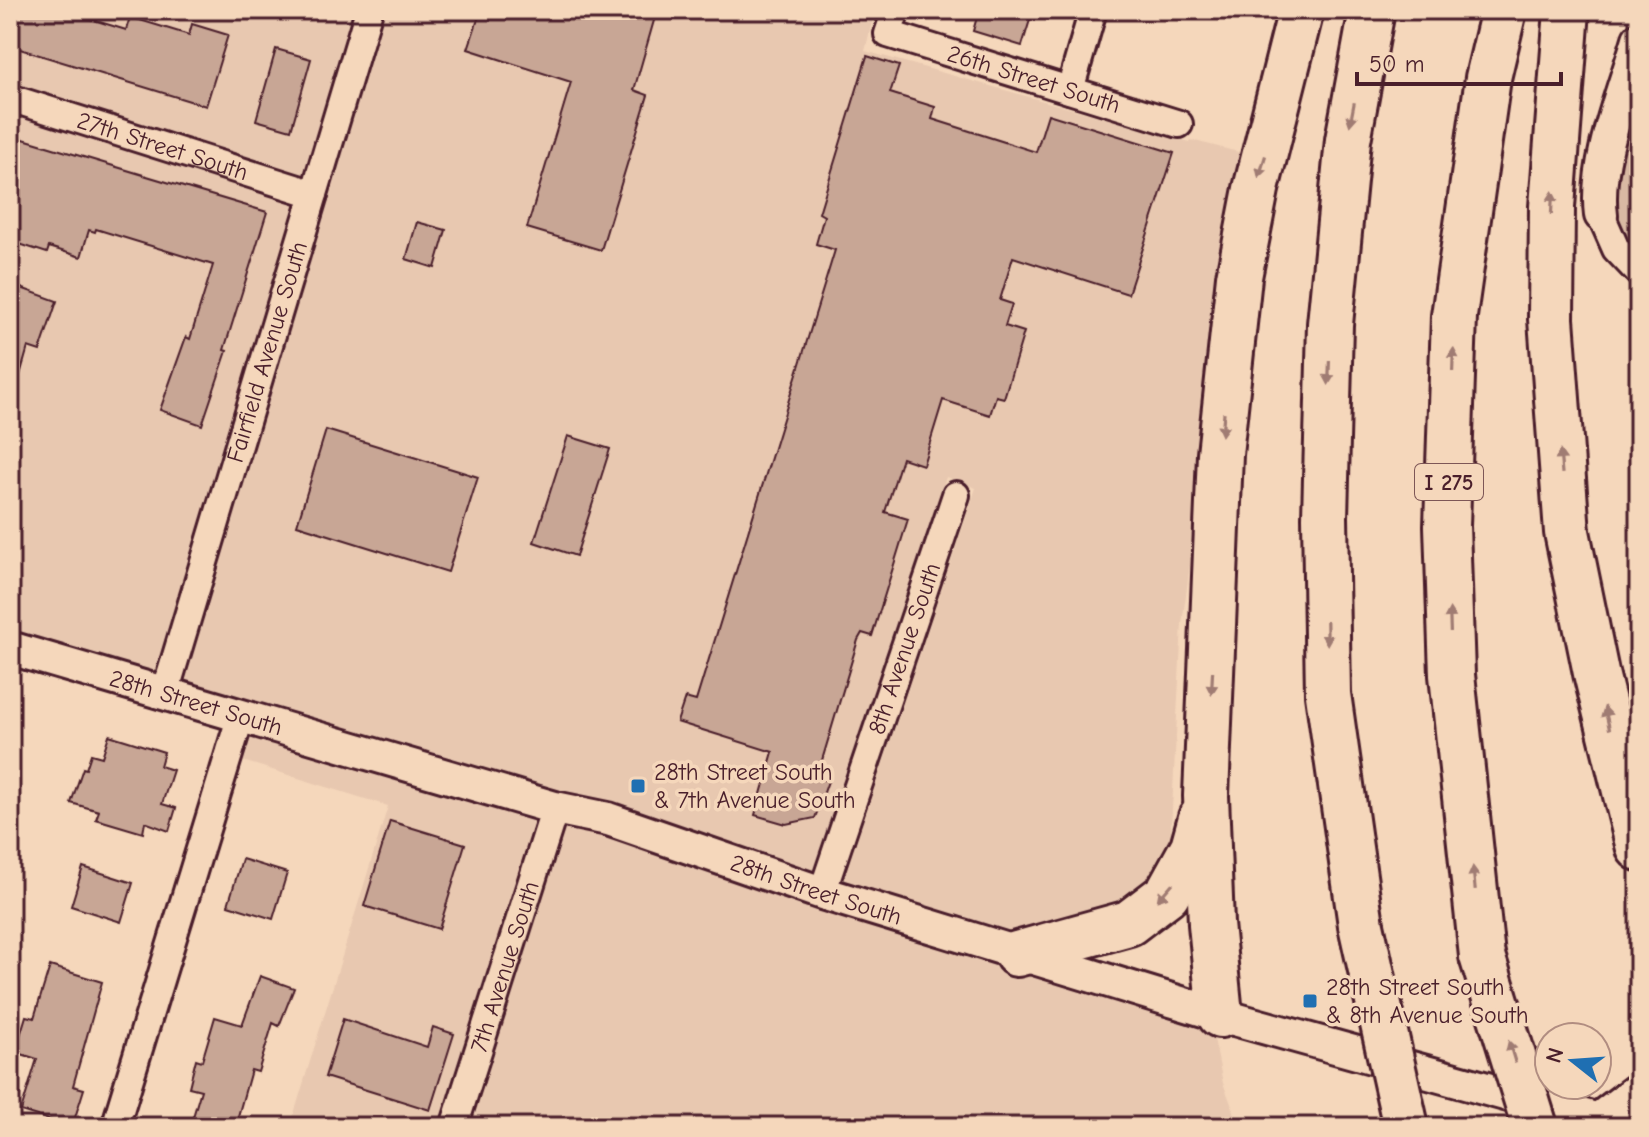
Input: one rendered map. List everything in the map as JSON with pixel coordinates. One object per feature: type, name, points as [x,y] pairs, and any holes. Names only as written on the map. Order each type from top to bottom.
[{"type":"highway","points":[[1220,1015],[1211,924],[1206,796],[1220,454],[1234,319],[1256,189],[1301,10]]},
{"type":"highway","points":[[1372,10],[1348,140],[1332,309],[1325,517],[1328,694],[1361,925],[1406,1127]]},
{"type":"highway","name":"I 275","points":[[1504,10],[1488,78],[1454,316],[1447,526],[1452,675],[1482,956],[1535,1127]]},
{"type":"highway","points":[[1567,10],[1552,207],[1551,287],[1567,532],[1596,673],[1639,848]]},
{"type":"highway","points":[[1017,954],[1129,923],[1167,894],[1193,847],[1206,796]]},
{"type":"street","name":"Fairfield Avenue South","points":[[165,693],[369,10]]},
{"type":"street","points":[[1070,90],[1093,10]]},
{"type":"street","name":"26th Street South","points":[[892,22],[1070,90],[1179,124]]},
{"type":"street","points":[[1639,39],[1600,179],[1601,215],[1616,249],[1639,273]]},
{"type":"street","name":"27th Street South","points":[[10,98],[314,194]]},
{"type":"street","name":"8th Avenue South","points":[[822,893],[956,495]]},
{"type":"street","name":"28th Street South","points":[[10,648],[555,808],[608,819],[822,893],[1220,1015],[1623,1115]]},
{"type":"street","points":[[115,1127],[241,715]]},
{"type":"street","name":"7th Avenue South","points":[[454,1127],[555,808]]},
{"type":"shaded area","points":[[10,10],[353,10],[303,175],[10,83]]},
{"type":"shaded area","points":[[385,10],[875,10],[865,51],[1190,142],[1246,154],[1182,624],[1171,828],[1175,849],[1155,884],[1115,913],[1016,939],[842,884],[976,488],[946,477],[812,874],[558,794],[184,684]]},
{"type":"shaded area","points":[[1639,39],[1639,273],[1616,249],[1605,157]]},
{"type":"shaded area","points":[[10,113],[295,202],[154,676],[10,633]]},
{"type":"shaded area","points":[[252,733],[535,817],[438,1127],[290,1127],[388,806],[243,761]]},
{"type":"shaded area","points":[[566,824],[604,833],[1212,1029],[1223,1083],[1240,1127],[471,1127]]},
{"type":"building","points":[[10,10],[61,10],[126,30],[130,17],[189,35],[192,24],[228,35],[206,106],[10,46]]},
{"type":"building","points":[[481,10],[657,10],[634,90],[648,95],[601,250],[527,228],[571,82],[468,49]]},
{"type":"building","points":[[979,10],[1033,10],[1022,46],[973,31]]},
{"type":"building","points":[[276,49],[311,59],[291,130],[256,120]]},
{"type":"building","points":[[867,56],[899,66],[890,93],[935,107],[932,119],[1036,152],[1048,114],[1174,153],[1128,294],[1013,257],[1000,300],[1012,304],[1005,326],[1024,332],[1004,398],[996,396],[990,415],[943,400],[923,465],[902,458],[885,512],[908,519],[872,636],[862,633],[858,640],[817,777],[828,781],[815,818],[786,824],[755,815],[773,752],[677,722],[685,698],[696,701],[835,250],[816,244],[824,216],[819,213]]},
{"type":"building","points":[[10,135],[267,212],[202,425],[160,410],[186,337],[190,339],[213,265],[96,229],[95,232],[89,230],[81,257],[49,247],[47,253],[10,241]]},
{"type":"building","points":[[417,222],[446,230],[435,268],[406,259]]},
{"type":"building","points":[[10,284],[57,301],[40,351],[28,347],[16,389],[10,388]]},
{"type":"building","points":[[326,430],[478,477],[448,572],[297,525]]},
{"type":"building","points":[[568,436],[610,449],[576,556],[534,542]]},
{"type":"building","points":[[109,735],[164,752],[160,766],[173,770],[162,804],[176,808],[169,831],[145,822],[143,833],[96,819],[99,811],[71,803],[83,768],[86,769],[91,754],[102,757]]},
{"type":"building","points":[[390,821],[465,844],[439,929],[364,906]]},
{"type":"building","points":[[242,859],[287,873],[273,919],[228,905]]},
{"type":"building","points":[[83,867],[133,883],[121,922],[71,906]]},
{"type":"building","points":[[50,966],[102,982],[73,1086],[84,1089],[72,1127],[21,1111],[37,1059],[15,1052],[26,1016],[34,1018]]},
{"type":"building","points":[[260,976],[294,988],[279,1026],[273,1023],[258,1072],[251,1070],[235,1127],[190,1127],[201,1090],[189,1087],[196,1059],[202,1061],[215,1017],[242,1025]]},
{"type":"building","points":[[343,1019],[427,1047],[433,1027],[454,1034],[430,1110],[325,1077]]},
{"type":"place","name":"28th Street South & 7th Avenue South","points":[[638,786]]},
{"type":"place","name":"28th Street South & 8th Avenue South","points":[[1310,1001]]}]
